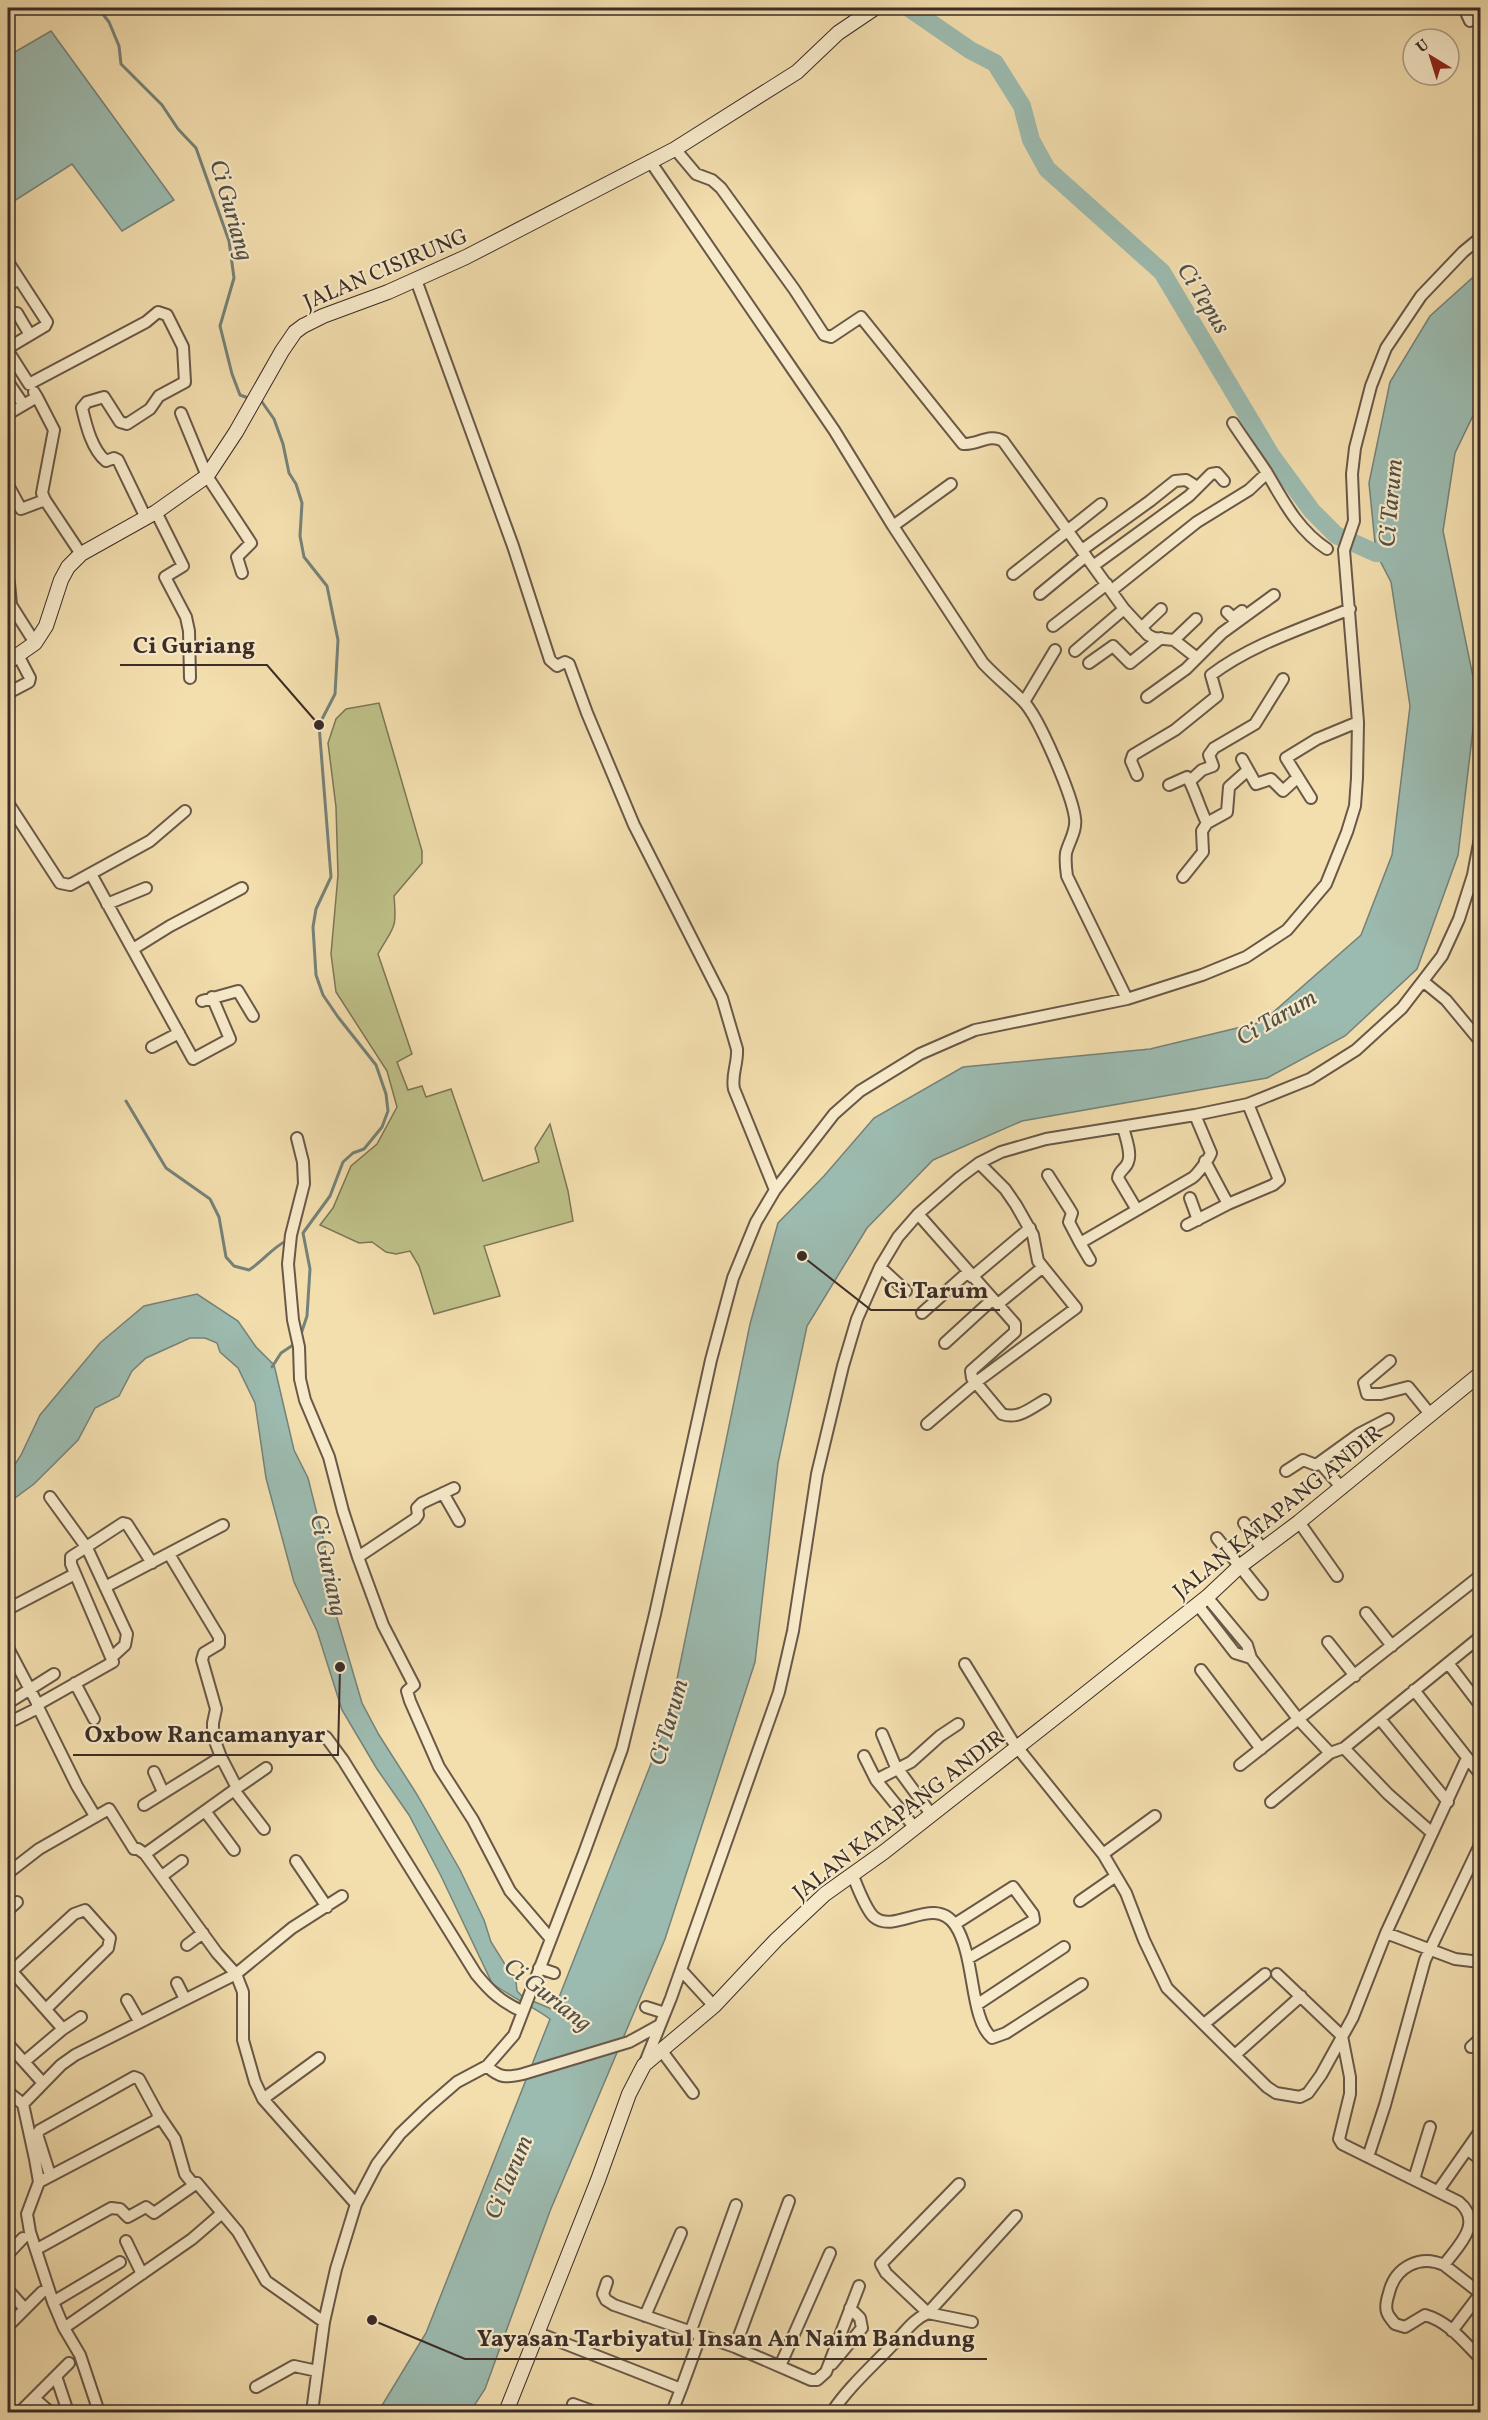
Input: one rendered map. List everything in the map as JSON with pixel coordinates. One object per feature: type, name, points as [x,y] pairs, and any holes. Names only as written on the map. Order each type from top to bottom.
[{"type":"street","points":[[1464,8],[1470,21]]},
{"type":"street","name":"JALAN CISIRUNG","points":[[13,659],[34,643],[46,626],[61,580],[68,567],[81,554],[151,515],[207,476],[236,432],[249,405],[295,332],[330,313],[416,280],[466,257],[675,149],[797,72],[838,33],[868,9]]},
{"type":"street","points":[[675,149],[696,174],[712,180],[721,188],[794,289],[824,335],[831,337],[861,317],[963,444],[990,437],[1004,441],[1124,609],[1141,628],[1148,635],[1174,640],[1197,658]]},
{"type":"street","points":[[650,161],[834,430],[893,526],[983,663],[1024,702],[1036,718],[1073,808],[1076,821],[1066,854],[1067,876],[1127,999]]},
{"type":"street","points":[[312,2412],[324,2322],[336,2269],[356,2204],[377,2163],[400,2134],[457,2082],[487,2066],[514,2035],[622,1749],[658,1602],[711,1359],[733,1278],[756,1222],[775,1190],[834,1114],[860,1091],[920,1054],[975,1030],[1127,999],[1202,975],[1246,957],[1287,930],[1326,884],[1337,860],[1354,806],[1359,722],[1344,555],[1353,527],[1354,454],[1371,386],[1386,348],[1421,296],[1463,252],[1480,238]]},
{"type":"street","points":[[8,262],[47,322],[8,349],[54,430],[42,493],[81,554]]},
{"type":"street","points":[[8,285],[18,280]]},
{"type":"street","points":[[416,280],[498,505],[550,660],[557,666],[565,662],[569,664],[634,825],[722,998],[737,1049],[738,1058],[732,1080],[734,1089],[775,1190]]},
{"type":"street","points":[[29,384],[146,322],[158,312],[167,315],[183,348],[185,378],[183,385],[159,396],[150,409],[127,424],[120,422],[104,397],[87,402],[82,408],[86,425],[104,460],[106,462],[114,458],[118,460],[183,566],[166,576],[165,580],[186,617],[189,631],[190,678]]},
{"type":"street","points":[[17,313],[30,335]]},
{"type":"street","points":[[8,382],[23,404]]},
{"type":"street","points":[[8,414],[37,398]]},
{"type":"street","points":[[181,412],[207,476],[251,543],[237,557],[242,573]]},
{"type":"street","points":[[1233,423],[1267,473],[1286,508],[1310,535],[1327,549]]},
{"type":"street","points":[[1093,566],[1189,496],[1214,472],[1224,481]]},
{"type":"street","points":[[1053,626],[1197,522],[1249,490],[1267,473]]},
{"type":"street","points":[[1040,594],[1084,553],[1174,481],[1186,480],[1197,487]]},
{"type":"street","points":[[893,526],[951,484]]},
{"type":"street","points":[[8,485],[21,509],[45,500]]},
{"type":"street","points":[[1014,574],[1101,504]]},
{"type":"street","points":[[1480,506],[1480,522]]},
{"type":"street","points":[[9,583],[11,605],[34,643]]},
{"type":"street","points":[[1147,697],[1186,669],[1222,633],[1274,595]]},
{"type":"street","points":[[1075,651],[1124,609]]},
{"type":"street","points":[[1141,628],[1161,609]]},
{"type":"street","points":[[1137,775],[1131,761],[1133,755],[1174,730],[1217,696],[1211,675],[1225,664],[1260,646],[1350,609]]},
{"type":"street","points":[[1227,612],[1232,618],[1243,611],[1248,614]]},
{"type":"street","points":[[1174,640],[1196,619]]},
{"type":"street","points":[[1089,663],[1113,646],[1130,663],[1161,638]]},
{"type":"street","points":[[1024,702],[1055,650]]},
{"type":"street","points":[[8,693],[24,686],[30,680],[13,659]]},
{"type":"street","points":[[1190,781],[1202,770],[1213,766],[1209,755],[1215,748],[1254,724],[1283,679]]},
{"type":"street","points":[[1311,798],[1287,761],[1287,757],[1317,739],[1359,722]]},
{"type":"street","points":[[1242,759],[1255,784],[1271,779],[1282,791],[1298,777]]},
{"type":"street","points":[[1183,877],[1203,852],[1202,833],[1207,824],[1227,812],[1229,787],[1248,770]]},
{"type":"street","points":[[1169,785],[1186,777],[1190,781],[1207,824]]},
{"type":"street","points":[[8,803],[60,883],[70,885],[150,841],[184,811]]},
{"type":"street","points":[[651,2057],[660,2025],[779,1692],[793,1631],[818,1474],[840,1377],[857,1319],[880,1267],[898,1237],[918,1214],[979,1163],[1021,1144],[1248,1104],[1310,1079],[1356,1050],[1379,1031],[1424,982],[1442,957],[1459,919],[1473,875],[1480,837]]},
{"type":"street","points":[[91,874],[193,1059],[229,1041],[207,999],[238,990],[253,1016]]},
{"type":"street","points":[[107,904],[146,888]]},
{"type":"street","points":[[133,949],[170,926],[242,888]]},
{"type":"street","points":[[1424,982],[1446,1000],[1480,1040]]},
{"type":"street","points":[[152,1047],[179,1033]]},
{"type":"street","points":[[1187,1225],[1273,1185],[1279,1180],[1248,1104]]},
{"type":"street","points":[[1080,1244],[1196,1176],[1211,1153],[1195,1115]]},
{"type":"street","points":[[1123,1126],[1130,1158],[1128,1164],[1118,1173],[1118,1178],[1137,1210]]},
{"type":"street","points":[[297,1138],[305,1173],[302,1196],[290,1240],[288,1264],[299,1347],[298,1364],[305,1400],[329,1457],[343,1511],[383,1625],[414,1685],[407,1692],[439,1767],[473,1820],[510,1891],[550,1938]]},
{"type":"street","points":[[1205,1161],[1228,1204]]},
{"type":"street","points":[[927,1424],[975,1383],[1076,1308],[1035,1254],[1035,1241],[1030,1228],[1005,1188],[979,1163]]},
{"type":"street","points":[[1048,1175],[1072,1214],[1069,1222],[1090,1260]]},
{"type":"street","points":[[1190,1198],[1198,1220]]},
{"type":"street","points":[[918,1214],[1015,1323],[1016,1328],[1009,1338],[971,1371],[970,1375],[975,1383],[1002,1414],[1007,1416],[1019,1415],[1045,1400]]},
{"type":"street","points":[[922,1313],[1030,1228]]},
{"type":"street","points":[[880,1267],[906,1291]]},
{"type":"street","points":[[945,1343],[1043,1267]]},
{"type":"street","points":[[1390,1361],[1364,1383],[1367,1394],[1381,1394],[1408,1387],[1430,1414]]},
{"type":"street","name":"JALAN KATAPANG ANDIR","points":[[510,2411],[629,2094],[651,2057],[714,2006],[776,1940],[825,1894],[851,1877],[1017,1748],[1202,1601],[1239,1567],[1342,1488],[1480,1374]]},
{"type":"street","points":[[1286,1471],[1303,1460],[1313,1465],[1320,1463],[1359,1434],[1388,1419]]},
{"type":"street","points":[[1320,1463],[1342,1488]]},
{"type":"street","points":[[358,1557],[418,1517],[417,1508],[422,1503],[454,1488]]},
{"type":"street","points":[[443,1493],[459,1521]]},
{"type":"street","points":[[50,1497],[87,1548],[127,1634],[125,1646],[112,1657]]},
{"type":"street","points":[[1299,1522],[1337,1576]]},
{"type":"street","points":[[1244,1523],[1263,1550]]},
{"type":"street","points":[[8,1724],[113,1662],[75,1574],[71,1557],[119,1524],[128,1524],[152,1563]]},
{"type":"street","points":[[105,1587],[223,1525]]},
{"type":"street","points":[[1217,1538],[1262,1594]]},
{"type":"street","points":[[169,1554],[220,1639],[218,1645],[204,1653],[202,1660],[216,1709],[213,1736],[236,1789],[264,1829]]},
{"type":"street","points":[[8,1609],[75,1574]]},
{"type":"street","points":[[1240,1765],[1480,1576]]},
{"type":"street","points":[[1202,1601],[1235,1653],[1251,1658],[1299,1720],[1330,1753]]},
{"type":"street","points":[[1366,1613],[1392,1646]]},
{"type":"street","points":[[1271,1802],[1330,1753],[1344,1748],[1480,1637]]},
{"type":"street","points":[[1328,1642],[1355,1676]]},
{"type":"street","points":[[8,1648],[57,1741],[77,1786],[95,1816]]},
{"type":"street","points":[[1448,1663],[1480,1705]]},
{"type":"street","points":[[965,1664],[1017,1748],[1103,1854],[1126,1893],[1144,1940],[1167,1988],[1276,2093],[1300,2097],[1308,2093],[1322,2075],[1353,2017],[1386,1933],[1467,1758]]},
{"type":"street","points":[[1201,1670],[1261,1749]]},
{"type":"street","points":[[8,1703],[54,1674]]},
{"type":"street","points":[[75,1683],[93,1719]]},
{"type":"street","points":[[1414,1690],[1480,1774]]},
{"type":"street","points":[[1380,1719],[1448,1802]]},
{"type":"street","points":[[876,1780],[912,1762],[940,1736],[958,1724]]},
{"type":"street","points":[[882,1734],[898,1770],[931,1814]]},
{"type":"street","points":[[326,1737],[343,1760],[476,1974],[494,1995],[506,2004],[525,2004]]},
{"type":"street","points":[[1344,1748],[1388,1794],[1431,1832]]},
{"type":"street","points":[[864,1756],[876,1780],[915,1828]]},
{"type":"street","points":[[144,1805],[221,1757]]},
{"type":"street","points":[[145,1854],[266,1768]]},
{"type":"street","points":[[154,1772],[163,1792]]},
{"type":"street","points":[[8,1873],[39,1849],[109,1809],[134,1849],[145,1854],[236,1974],[243,1992],[243,2040],[255,2082],[263,2099],[356,2204]]},
{"type":"street","points":[[205,1810],[234,1850]]},
{"type":"street","points":[[1103,1854],[1155,1816]]},
{"type":"street","points":[[1368,2157],[1429,1950],[1480,1845]]},
{"type":"street","points":[[162,1876],[182,1861]]},
{"type":"street","points":[[296,1861],[327,1906]]},
{"type":"street","points":[[1080,1901],[1116,1876]]},
{"type":"street","points":[[851,1877],[872,1916],[881,1922],[897,1921],[927,1913],[942,1915],[955,1924],[969,1958],[982,2025],[992,2038],[1006,2033],[1082,1984]]},
{"type":"street","points":[[955,1924],[1013,1887],[1033,1914],[1034,1920],[969,1958]]},
{"type":"street","points":[[22,2104],[75,2055],[236,1974],[292,1928],[342,1896]]},
{"type":"street","points":[[8,1910],[17,1902]]},
{"type":"street","points":[[46,2009],[108,1948],[110,1938],[85,1910],[74,1914],[10,1969],[63,2028]]},
{"type":"street","points":[[187,1945],[203,1933]]},
{"type":"street","points":[[1386,1933],[1455,1959],[1480,1962]]},
{"type":"street","points":[[978,2004],[1064,1947]]},
{"type":"street","points":[[539,1968],[554,1973]]},
{"type":"street","points":[[681,1970],[714,2006]]},
{"type":"street","points":[[1204,2024],[1265,1974]]},
{"type":"street","points":[[1277,1974],[1342,2036],[1350,2077],[1350,2094],[1339,2139],[1342,2144],[1438,2191],[1465,2207],[1471,2222],[1480,2230]]},
{"type":"street","points":[[177,1983],[185,2000]]},
{"type":"street","points":[[1236,2054],[1301,1996]]},
{"type":"street","points":[[128,2000],[139,2021]]},
{"type":"street","points":[[646,2007],[665,2013]]},
{"type":"street","points":[[24,2062],[63,2028],[81,2017]]},
{"type":"street","points":[[487,2066],[498,2076],[510,2077],[523,2074],[629,2042],[644,2036],[651,2028],[660,2025]]},
{"type":"street","points":[[644,2036],[651,2057],[693,2093]]},
{"type":"street","points":[[1471,2047],[1480,2040]]},
{"type":"street","points":[[8,2044],[43,2084]]},
{"type":"street","points":[[263,2099],[319,2058]]},
{"type":"street","points":[[50,2175],[37,2134],[40,2130],[134,2077],[139,2079],[175,2139],[185,2174],[194,2185]]},
{"type":"street","points":[[8,2092],[22,2104],[39,2181],[27,2214],[30,2232],[53,2302],[64,2328],[80,2355],[99,2412]]},
{"type":"street","points":[[39,2181],[157,2120],[158,2114]]},
{"type":"street","points":[[1414,2179],[1430,2127]]},
{"type":"street","points":[[1438,2191],[1480,2131]]},
{"type":"street","points":[[1468,2150],[1480,2159]]},
{"type":"street","points":[[37,2249],[111,2208],[120,2209],[128,2217],[146,2207],[154,2213],[197,2183],[243,2239],[244,2245],[253,2255],[266,2281],[324,2322]]},
{"type":"street","points":[[928,2313],[886,2273],[881,2264],[959,2184]]},
{"type":"street","points":[[735,2348],[789,2201]]},
{"type":"street","points":[[672,2412],[681,2389],[695,2335],[736,2205]]},
{"type":"street","points":[[64,2328],[192,2239],[221,2214]]},
{"type":"street","points":[[928,2313],[1016,2217]]},
{"type":"street","points":[[1444,2265],[1470,2230],[1471,2222]]},
{"type":"street","points":[[645,2316],[681,2233]]},
{"type":"street","points":[[8,2254],[23,2238]]},
{"type":"street","points":[[126,2241],[142,2274]]},
{"type":"street","points":[[780,2366],[830,2253]]},
{"type":"street","points":[[1452,2331],[1480,2293],[1444,2265],[1431,2260],[1423,2260],[1406,2267],[1391,2284],[1386,2304],[1387,2311],[1395,2324],[1405,2327],[1425,2315],[1442,2322],[1480,2358]]},
{"type":"street","points":[[53,2302],[120,2262]]},
{"type":"street","points":[[607,2282],[603,2291],[606,2300],[614,2305],[735,2348],[811,2380],[817,2380],[826,2372],[862,2328],[860,2318],[850,2308]]},
{"type":"street","points":[[826,2372],[860,2286]]},
{"type":"street","points":[[8,2290],[25,2308]]},
{"type":"street","points":[[8,2326],[42,2292]]},
{"type":"street","points":[[832,2412],[844,2395],[921,2315],[928,2313],[972,2322]]},
{"type":"street","points":[[538,2333],[681,2389]]},
{"type":"street","points":[[20,2412],[69,2363]]},
{"type":"street","points":[[256,2387],[294,2366],[317,2372]]},
{"type":"street","points":[[56,2376],[68,2412]]},
{"type":"street","points":[[35,2399],[50,2412]]},
{"type":"street","points":[[573,2404],[595,2412]]},
{"type":"green space","points":[[379,703],[422,851],[422,863],[394,896],[393,927],[378,954],[412,1054],[397,1062],[408,1090],[422,1086],[426,1097],[451,1089],[483,1181],[539,1162],[535,1148],[550,1124],[568,1191],[573,1221],[484,1246],[500,1296],[434,1314],[419,1266],[410,1251],[396,1254],[386,1252],[372,1242],[359,1243],[320,1225],[333,1208],[351,1166],[377,1144],[397,1107],[387,1071],[336,992],[331,954],[338,875],[336,807],[328,743],[336,719],[346,709]]},
{"type":"water","points":[[51,31],[174,200],[122,231],[72,164],[8,205],[8,56]]},
{"type":"water","points":[[1480,271],[1480,401],[1455,453],[1443,531],[1477,696],[1458,855],[1417,969],[1345,1036],[1267,1078],[1022,1121],[933,1160],[867,1228],[807,1326],[778,1463],[755,1662],[665,1939],[550,2211],[485,2389],[470,2412],[378,2412],[426,2333],[550,2019],[492,1983],[409,1815],[377,1769],[342,1710],[317,1631],[294,1582],[266,1478],[255,1403],[238,1368],[220,1352],[217,1343],[205,1338],[190,1338],[146,1358],[132,1371],[119,1396],[95,1408],[78,1440],[34,1484],[8,1503],[8,1475],[21,1455],[40,1415],[100,1343],[144,1306],[197,1294],[238,1321],[256,1347],[274,1365],[294,1450],[308,1478],[336,1590],[332,1601],[362,1703],[460,1870],[484,1920],[491,1942],[516,1982],[517,1991],[523,1997],[554,2010],[669,1718],[750,1324],[778,1223],[824,1176],[874,1118],[963,1067],[1150,1049],[1262,1022],[1361,935],[1392,855],[1410,706],[1391,582],[1376,553],[1369,483],[1390,382],[1430,316]]},
{"type":"waterway","name":"Ci Guriang","points":[[98,8],[109,22],[119,46],[121,64],[162,105],[178,129],[196,148],[229,241],[234,278],[220,326],[232,374],[240,395],[251,399]]},
{"type":"waterway","name":"Ci Tepus","points":[[909,8],[970,50],[995,63],[1022,106],[1031,140],[1047,169],[1162,272],[1271,455],[1312,511],[1336,535],[1376,553],[1400,554]]},
{"type":"waterway","name":"Ci Guriang","points":[[258,401],[262,402],[274,419],[283,444],[289,473],[296,484],[302,503],[300,536],[304,557],[327,586],[338,640],[335,694],[319,725],[331,877],[316,909],[313,927],[316,975],[323,995],[376,1065],[386,1094],[388,1111],[382,1127],[364,1149],[353,1153],[343,1162],[330,1196],[303,1233],[310,1269],[307,1316],[300,1337]]},
{"type":"waterway","points":[[126,1101],[166,1168],[210,1199],[219,1217],[226,1257],[234,1266],[249,1270],[286,1241]]},
{"type":"waterway","name":"Ci Guriang","points":[[272,1367],[281,1353],[296,1343]]},
{"type":"place","name":"Ci Guriang","points":[[319,725]]},
{"type":"place","name":"Ci Tarum","points":[[802,1256]]},
{"type":"place","name":"Oxbow Rancamanyar","points":[[340,1667]]},
{"type":"place","name":"Yayasan Tarbiyatul Insan An Naim Bandung","points":[[372,2320]]}]
